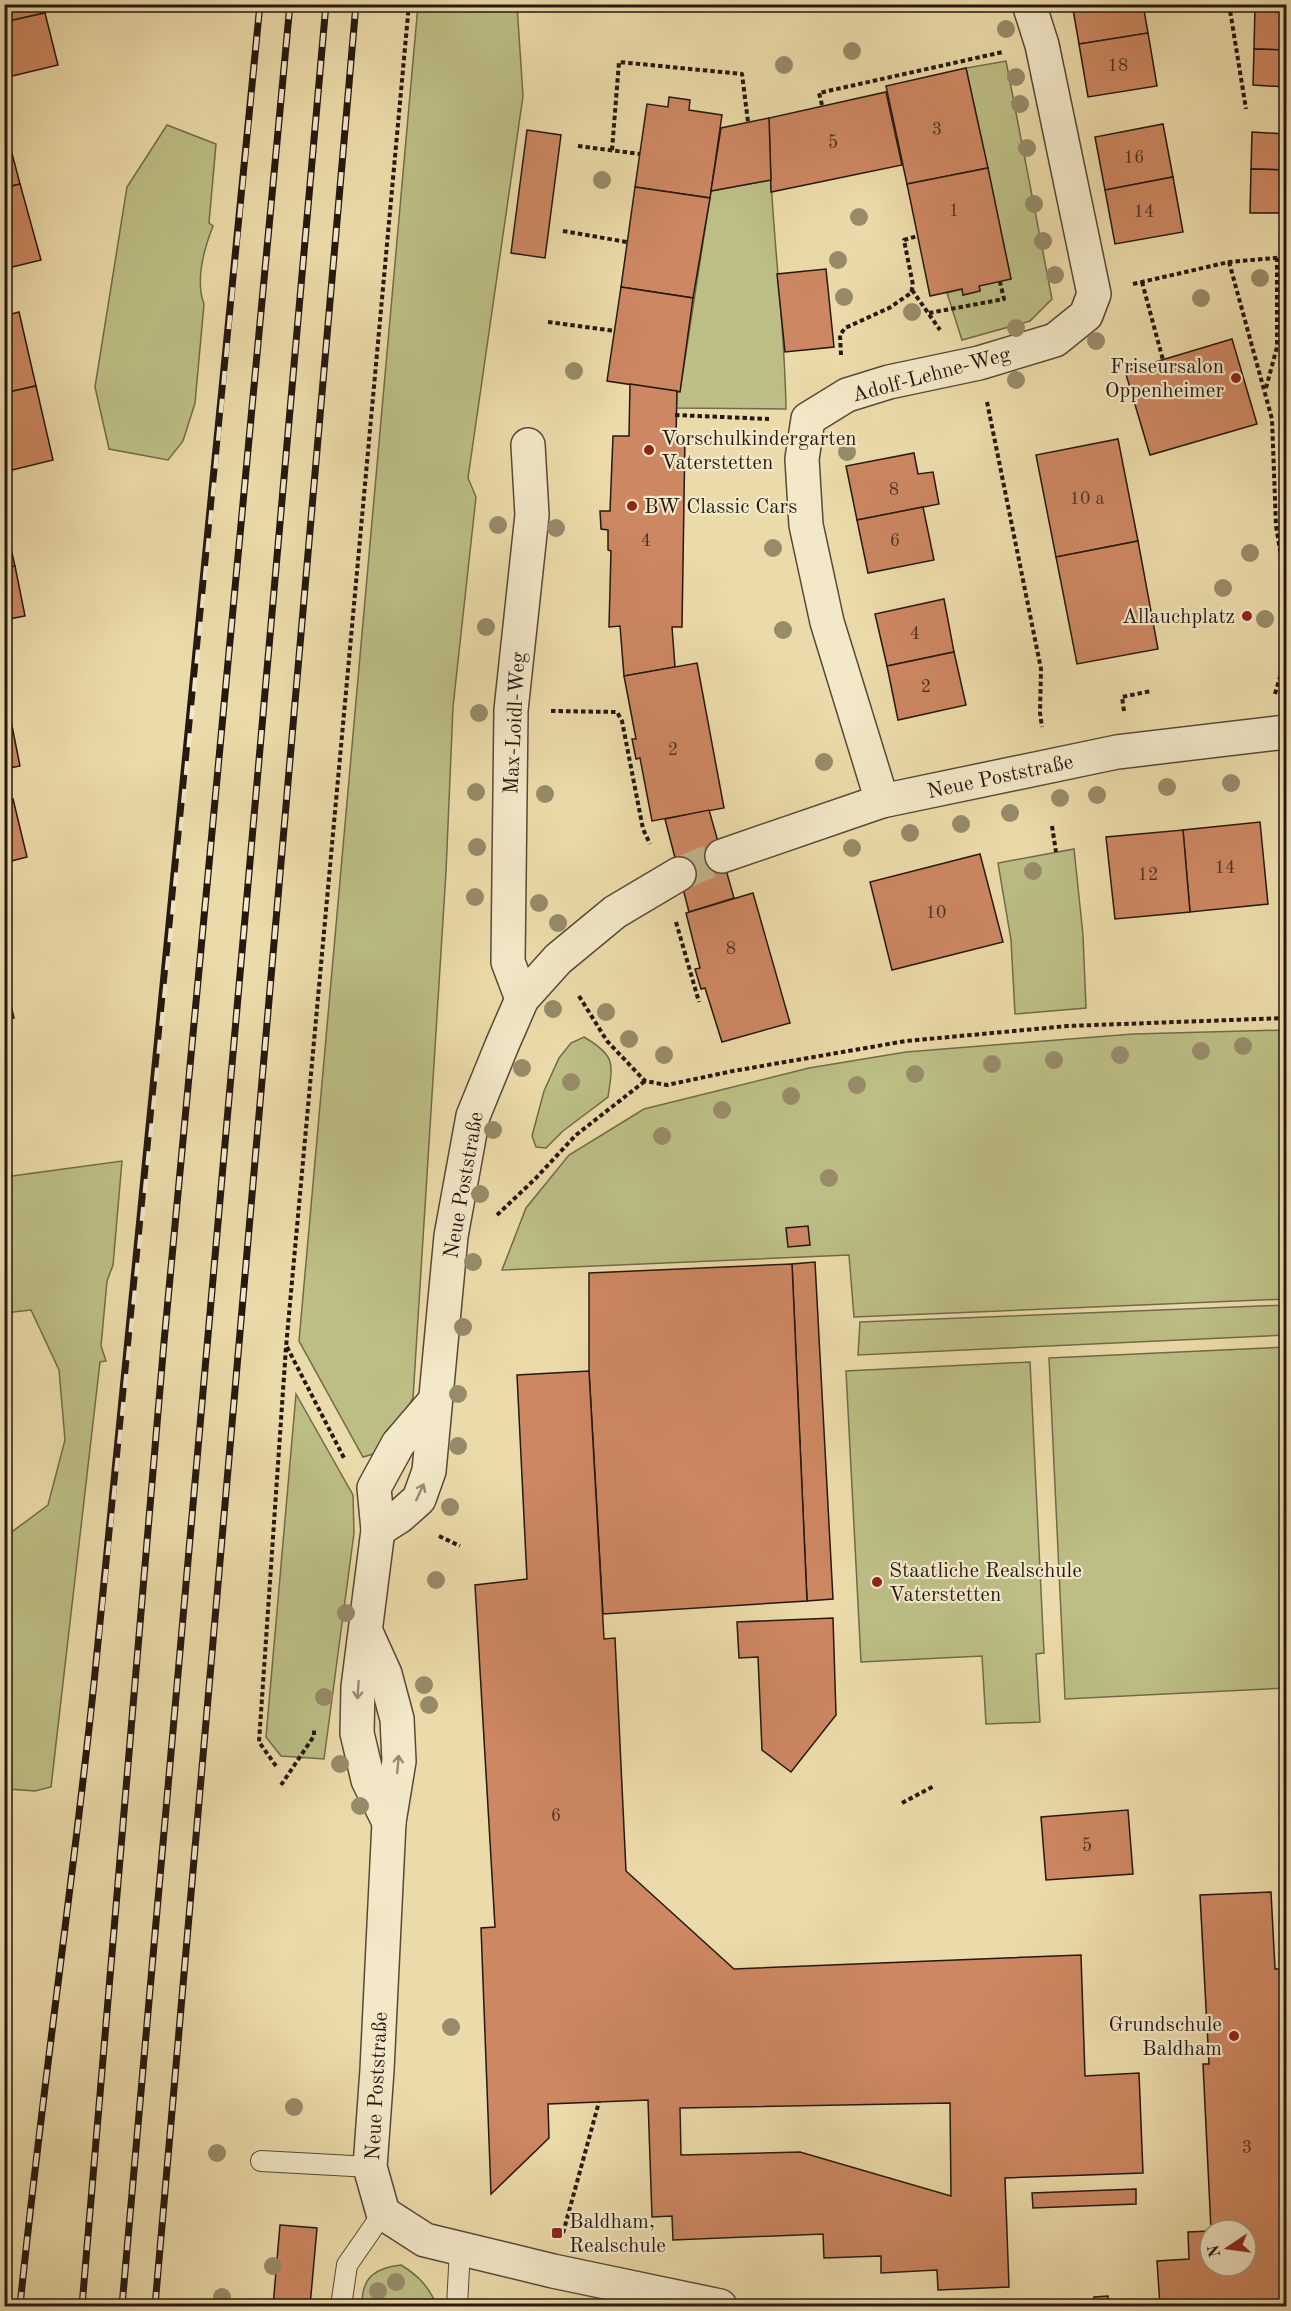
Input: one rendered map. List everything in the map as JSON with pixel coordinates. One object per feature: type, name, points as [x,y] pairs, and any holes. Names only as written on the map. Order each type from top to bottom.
[{"type":"street","points":[[1029,4],[1042,45],[1094,294]]},
{"type":"street","name":"Adolf-Lehne-Weg","points":[[808,419],[847,395],[889,382],[971,364],[1055,340],[1086,315],[1094,294]]},
{"type":"street","points":[[808,419],[802,459],[806,525],[827,622],[882,801]]},
{"type":"street","name":"Max-Loidl-Weg","points":[[522,999],[508,962],[511,710],[532,515],[528,445]]},
{"type":"street","name":"Neue Poststraße","points":[[722,856],[882,801],[1279,719]]},
{"type":"street","name":"Neue Poststraße","points":[[378,1530],[400,1516],[419,1499],[429,1471],[451,1236],[473,1116],[522,999],[558,959],[615,912],[679,874]]},
{"type":"street","points":[[374,1488],[398,1444],[434,1402]]},
{"type":"street","name":"Neue Poststraße","points":[[374,1488],[378,1530],[366,1632],[385,1674],[397,1719],[399,1761],[389,1822],[370,2167],[383,2213]]},
{"type":"street","points":[[383,2213],[425,2240],[553,2271],[720,2307]]},
{"type":"lane","points":[[261,2160],[370,2167]]},
{"type":"lane","points":[[341,2307],[346,2265],[383,2213]]},
{"type":"lane","points":[[457,2307],[460,2249]]},
{"type":"path","points":[[276,1766],[259,1742],[286,1347],[409,4]]},
{"type":"path","points":[[1229,4],[1246,109]]},
{"type":"path","points":[[822,105],[819,93],[991,54],[1042,45]]},
{"type":"path","points":[[612,150],[619,62],[742,74],[748,122]]},
{"type":"path","points":[[578,146],[640,154]]},
{"type":"path","points":[[563,231],[627,242]]},
{"type":"path","points":[[847,395],[840,335],[845,328],[889,308],[911,293],[913,285],[904,240],[917,236]]},
{"type":"path","points":[[1265,390],[1278,347],[1277,258]]},
{"type":"path","points":[[1094,294],[1229,262],[1287,258]]},
{"type":"path","points":[[1229,262],[1272,419],[1276,526],[1287,586]]},
{"type":"path","points":[[929,313],[1004,299],[1000,282]]},
{"type":"path","points":[[1143,282],[1163,360]]},
{"type":"path","points":[[912,290],[971,364],[1041,669],[1040,713],[1050,766]]},
{"type":"path","points":[[548,322],[615,331]]},
{"type":"path","points":[[675,415],[808,419]]},
{"type":"path","points":[[1279,719],[1287,648]]},
{"type":"path","points":[[1122,697],[1151,691]]},
{"type":"path","points":[[511,710],[617,712],[622,721],[643,829],[655,853]]},
{"type":"path","points":[[1052,826],[1056,852]]},
{"type":"path","points":[[676,921],[699,1002]]},
{"type":"path","points":[[558,959],[590,1017],[607,1041],[645,1081],[667,1085],[733,1071],[906,1041],[1068,1026],[1287,1018]]},
{"type":"path","points":[[494,1218],[576,1135],[645,1081]]},
{"type":"path","points":[[286,1347],[348,1465],[374,1488]]},
{"type":"path","points":[[902,1803],[934,1786]]},
{"type":"path","points":[[561,2240],[599,2102]]},
{"type":"green space","points":[[418,5],[517,5],[523,96],[468,478],[476,497],[453,707],[446,872],[413,1398],[383,1451],[363,1457],[299,1341]]},
{"type":"green space","points":[[1006,61],[1052,299],[1030,321],[962,340],[947,293],[962,289],[963,295],[980,291],[979,286],[1011,279],[966,68]]},
{"type":"green space","points":[[167,125],[216,144],[209,223],[213,226],[204,254],[200,285],[204,304],[195,403],[183,441],[168,460],[109,449],[95,387],[127,187]]},
{"type":"green space","points":[[771,180],[786,409],[676,408],[711,191]]},
{"type":"green space","points":[[1074,849],[1083,935],[1086,1008],[1015,1014],[1011,940],[998,863]]},
{"type":"green space","points":[[1286,1030],[1286,1299],[854,1317],[849,1255],[502,1270],[526,1208],[569,1155],[644,1109],[809,1068],[906,1052],[1133,1034]]},
{"type":"green space","points":[[584,1037],[602,1050],[610,1061],[611,1076],[608,1097],[563,1131],[546,1148],[536,1147],[532,1136],[544,1091],[559,1058],[571,1043]]},
{"type":"green space","points":[[122,1161],[113,1265],[107,1281],[101,1346],[106,1361],[100,1362],[51,1787],[35,1791],[8,1789],[4,1780],[5,1537],[48,1505],[65,1440],[59,1370],[31,1310],[5,1313],[5,1177]]},
{"type":"green space","points":[[1286,1305],[1286,1335],[858,1355],[860,1322]]},
{"type":"green space","points":[[1286,1347],[1286,1688],[1065,1699],[1049,1358]]},
{"type":"green space","points":[[1030,1362],[1044,1653],[1036,1654],[1040,1722],[986,1724],[982,1656],[861,1662],[846,1371]]},
{"type":"green space","points":[[296,1394],[353,1495],[354,1533],[324,1759],[281,1756],[266,1737]]},
{"type":"green space","points":[[401,2265],[423,2282],[437,2306],[362,2304],[364,2287],[372,2276],[384,2269]]},
{"type":"building","points":[[4,4],[43,4],[45,13],[4,22]]},
{"type":"building","points":[[1072,4],[1143,4],[1148,33],[1079,44]]},
{"type":"building","points":[[1255,6],[1286,7],[1286,50],[1254,49]]},
{"type":"building","points":[[45,13],[58,65],[4,78],[4,22]]},
{"type":"building","points":[[1148,33],[1157,86],[1088,97],[1079,44]]},
{"type":"building","points":[[1254,49],[1286,50],[1286,87],[1253,85]]},
{"type":"building","points":[[966,68],[988,168],[907,184],[886,86]]},
{"type":"building","points":[[886,92],[902,165],[771,192],[769,118]]},
{"type":"building","points":[[669,97],[690,100],[689,110],[722,115],[710,198],[635,187],[647,104],[668,107]]},
{"type":"building","points":[[769,118],[771,180],[711,191],[721,128]]},
{"type":"building","points":[[4,123],[20,184],[4,188]]},
{"type":"building","points":[[1163,124],[1173,177],[1105,190],[1095,137]]},
{"type":"building","points":[[527,130],[561,135],[545,258],[511,253]]},
{"type":"building","points":[[1252,132],[1286,134],[1286,170],[1251,169]]},
{"type":"building","points":[[988,168],[1011,279],[979,286],[980,291],[963,295],[962,289],[930,296],[907,184]]},
{"type":"building","points":[[1251,169],[1286,170],[1286,213],[1250,213]]},
{"type":"building","points":[[1173,177],[1183,232],[1115,244],[1105,190]]},
{"type":"building","points":[[20,184],[41,260],[4,269],[4,188]]},
{"type":"building","points":[[635,187],[710,198],[693,298],[621,287]]},
{"type":"building","points":[[826,269],[834,347],[785,352],[777,274]]},
{"type":"building","points":[[621,287],[693,298],[680,392],[607,381]]},
{"type":"building","points":[[19,312],[36,386],[4,393],[4,316]]},
{"type":"building","points":[[1232,339],[1257,424],[1150,455],[1125,371]]},
{"type":"building","points":[[630,384],[677,391],[676,438],[685,437],[682,627],[672,627],[675,667],[624,676],[620,626],[609,627],[611,551],[608,550],[608,530],[601,529],[600,511],[610,511],[613,436],[629,436]]},
{"type":"building","points":[[36,386],[53,460],[4,472],[4,393]]},
{"type":"building","points":[[1118,439],[1138,541],[1056,557],[1036,455]]},
{"type":"building","points":[[914,453],[918,474],[933,472],[939,504],[857,520],[846,466]]},
{"type":"building","points":[[923,507],[934,560],[868,573],[857,520]]},
{"type":"building","points":[[4,519],[15,566],[4,568]]},
{"type":"building","points":[[1138,541],[1158,649],[1077,664],[1056,557]]},
{"type":"building","points":[[15,566],[25,616],[4,620],[4,568]]},
{"type":"building","points":[[944,599],[954,652],[887,666],[875,614]]},
{"type":"building","points":[[954,652],[966,705],[898,720],[887,666]]},
{"type":"building","points":[[697,663],[724,808],[652,821],[640,758],[636,759],[632,739],[636,739],[624,676]]},
{"type":"building","points":[[10,716],[20,766],[4,769],[4,717]]},
{"type":"building","points":[[13,799],[27,857],[4,863],[4,801]]},
{"type":"building","points":[[709,810],[734,898],[689,912],[665,819]]},
{"type":"building","points":[[1260,822],[1268,904],[1190,912],[1183,830]]},
{"type":"building","points":[[1183,830],[1190,912],[1115,919],[1106,837]]},
{"type":"building","points":[[980,854],[1003,942],[892,970],[870,882]]},
{"type":"building","points":[[753,893],[790,1023],[722,1042],[705,988],[701,989],[695,969],[700,968],[686,913]]},
{"type":"building","points":[[4,976],[14,1018],[4,1020]]},
{"type":"building","points":[[808,1226],[810,1245],[788,1247],[786,1228]]},
{"type":"building","points":[[815,1262],[833,1599],[807,1601],[792,1264]]},
{"type":"building","points":[[792,1264],[807,1601],[603,1614],[589,1371],[589,1273]]},
{"type":"building","points":[[589,1371],[604,1639],[615,1638],[626,1871],[734,1969],[1081,1955],[1085,2076],[1139,2073],[1143,2173],[1005,2178],[1009,2287],[938,2290],[937,2270],[881,2273],[881,2256],[824,2258],[823,2234],[673,2240],[672,2216],[652,2217],[648,2100],[548,2104],[549,2138],[491,2194],[481,1928],[495,1927],[475,1585],[527,1579],[517,1375]],"holes":[[[950,2103],[951,2196],[800,2152],[681,2155],[680,2108]]]},
{"type":"building","points":[[833,1618],[836,1715],[791,1772],[762,1750],[758,1657],[739,1658],[737,1622]]},
{"type":"building","points":[[1128,1810],[1133,1874],[1046,1880],[1041,1817]]},
{"type":"building","points":[[1271,1892],[1275,1969],[1286,1969],[1286,2306],[1160,2306],[1157,2261],[1189,2259],[1188,2232],[1198,2232],[1198,2278],[1258,2278],[1258,2218],[1210,2218],[1203,2064],[1209,2064],[1200,1895]]},
{"type":"building","points":[[1136,2189],[1136,2204],[1033,2208],[1032,2193]]},
{"type":"building","points":[[280,2225],[317,2228],[310,2306],[273,2306]]},
{"type":"building","points":[[1108,2296],[1109,2306],[1094,2306],[1094,2297]]},
{"type":"tunnel","points":[[679,874],[722,856]]},
{"type":"railway","points":[[20,2306],[85,1761],[138,1264],[260,4]]},
{"type":"railway","points":[[82,2306],[164,1342],[290,4]]},
{"type":"railway","points":[[122,2306],[326,4]]},
{"type":"railway","points":[[155,2306],[356,4]]},
{"type":"place","name":"Friseursalon Oppenheimer","points":[[1236,378]]},
{"type":"place","name":"Vorschulkindergarten Vaterstetten","points":[[649,450]]},
{"type":"place","name":"BW Classic Cars","points":[[632,506]]},
{"type":"place","name":"Allauchplatz","points":[[1247,616]]},
{"type":"place","name":"Staatliche Realschule Vaterstetten","points":[[877,1582]]},
{"type":"place","name":"Grundschule Baldham","points":[[1234,2036]]},
{"type":"place","name":"Baldham, Realschule","points":[[557,2233]]}]
